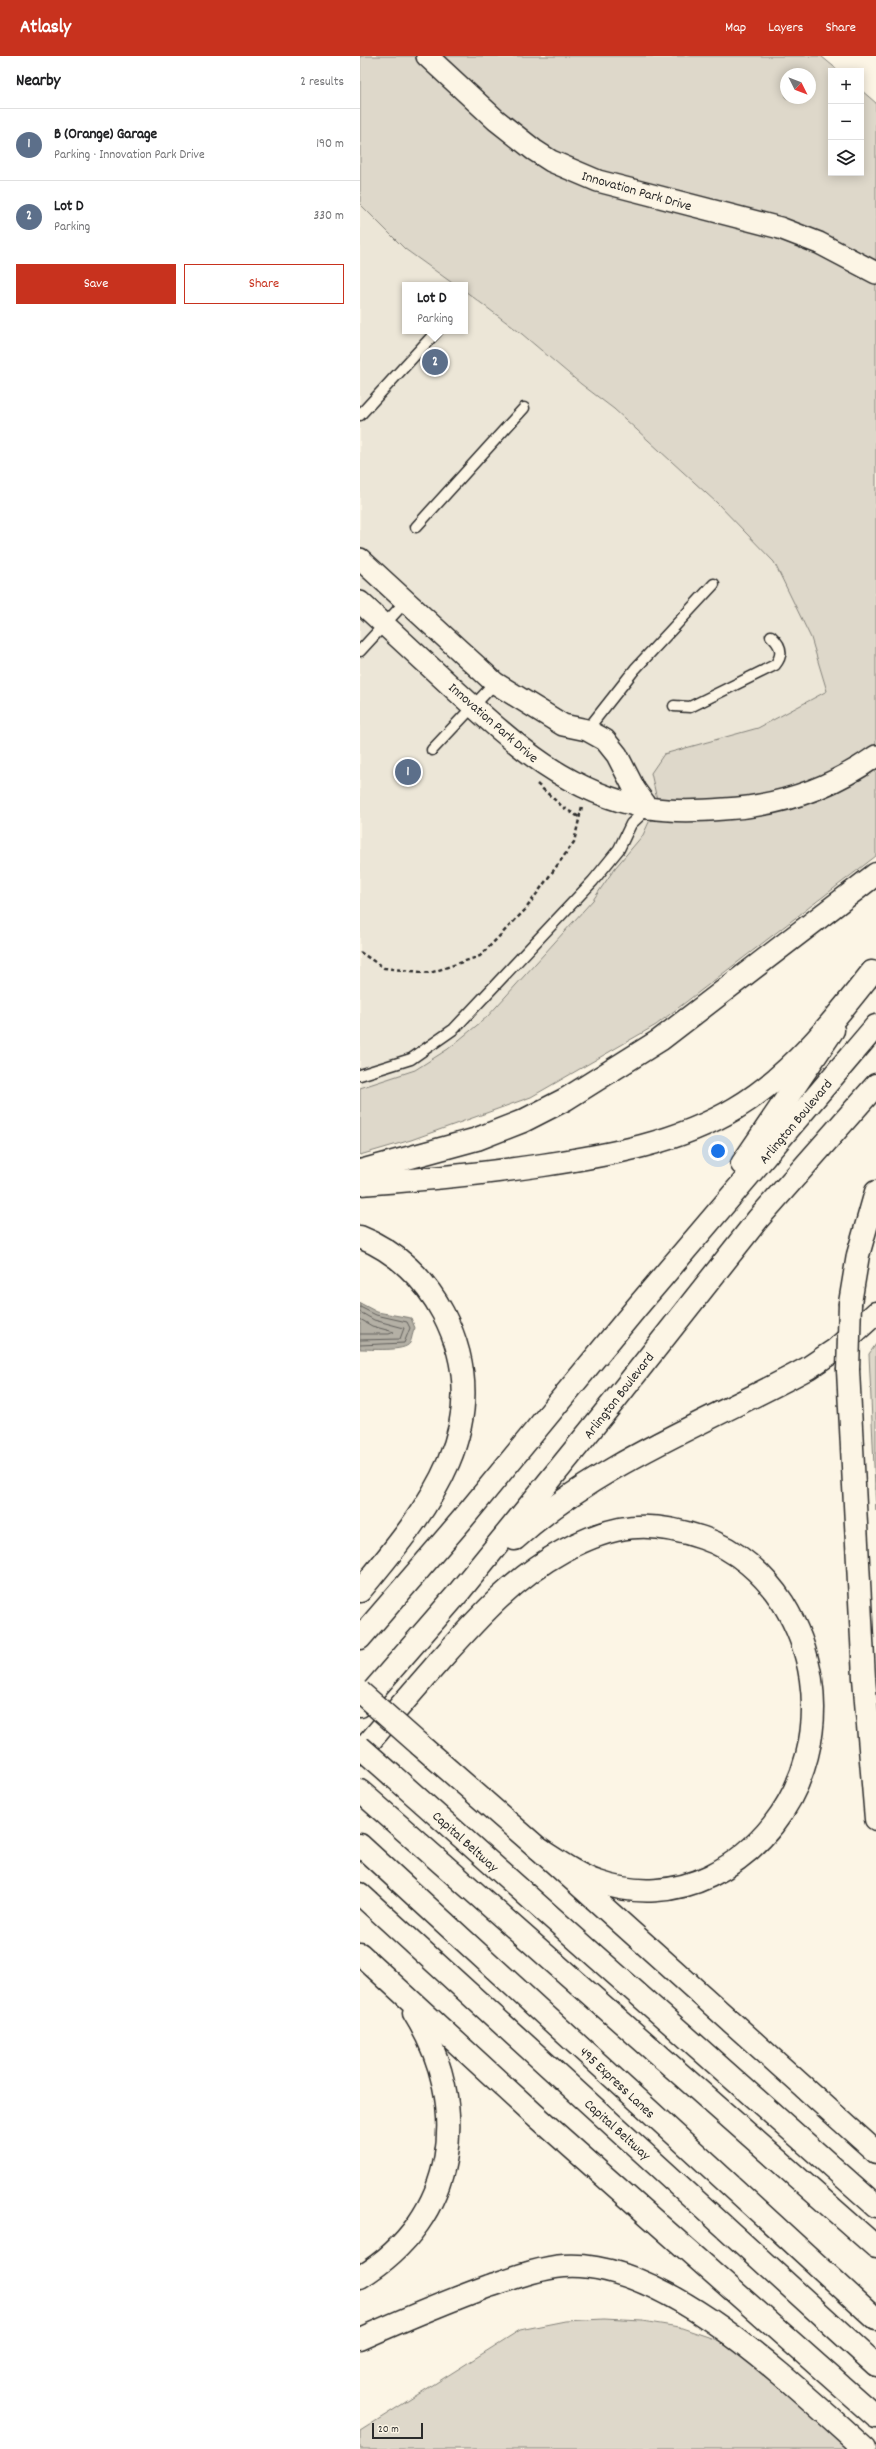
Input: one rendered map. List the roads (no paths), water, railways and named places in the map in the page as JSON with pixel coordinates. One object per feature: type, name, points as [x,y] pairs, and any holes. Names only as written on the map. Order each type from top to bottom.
[{"type":"main road","points":[[360,1171],[477,1139],[523,1121],[566,1099],[660,1040],[876,874]]},
{"type":"main road","points":[[360,1184],[493,1172],[607,1155],[663,1139],[707,1123],[736,1108],[769,1085],[798,1060],[824,1032],[874,969]]},
{"type":"main road","points":[[637,1307],[758,1142],[874,969]]},
{"type":"main road","name":"Arlington Boulevard","points":[[360,1638],[461,1521],[637,1307],[876,1026]]},
{"type":"main road","name":"Arlington Boulevard","points":[[360,1706],[459,1592],[758,1219],[876,1085]]},
{"type":"main road","points":[[876,1192],[858,1255],[850,1303],[848,1370],[864,1670],[876,1819]]},
{"type":"main road","points":[[360,1237],[389,1252],[408,1267],[425,1284],[453,1333],[460,1354],[464,1388],[463,1415],[456,1445],[444,1474],[423,1512],[360,1591]]},
{"type":"main road","points":[[459,1592],[525,1530],[561,1500],[596,1477],[639,1454],[808,1368],[835,1350],[876,1313]]},
{"type":"main road","points":[[360,1753],[482,1615],[531,1571],[562,1552],[593,1536],[615,1529],[645,1526],[682,1531],[711,1541],[735,1554],[757,1571],[776,1592],[793,1621],[808,1666],[813,1696],[813,1725],[804,1769],[790,1800],[768,1833],[747,1853],[720,1871],[696,1883],[672,1889],[635,1890],[597,1882],[539,1849]]},
{"type":"main road","points":[[360,1692],[539,1849],[876,2152]]},
{"type":"main road","name":"Capital Beltway","points":[[360,1747],[876,2206]]},
{"type":"main road","points":[[366,1796],[876,2247]]},
{"type":"main road","name":"495 Express Lanes","points":[[360,1845],[876,2319]]},
{"type":"main road","name":"Capital Beltway","points":[[360,1894],[876,2365]]},
{"type":"main road","points":[[360,1955],[396,1989],[426,2032],[437,2057],[445,2081],[449,2126],[443,2175],[419,2222],[401,2246],[360,2277]]},
{"type":"main road","points":[[360,1955],[540,2120],[876,2416]]},
{"type":"main road","points":[[360,2340],[445,2302],[519,2275],[565,2266],[606,2270],[640,2281],[674,2298],[714,2323],[798,2390],[865,2449]]},
{"type":"street","name":"Innovation Park Drive","points":[[427,56],[496,120],[534,150],[551,160],[598,181],[780,228],[819,242],[876,273]]},
{"type":"street","points":[[360,559],[495,683],[582,736],[605,740],[617,755],[635,790],[648,808]]},
{"type":"street","name":"Innovation Park Drive","points":[[360,602],[473,706],[533,758],[588,788],[648,808],[707,810],[741,808],[776,801],[807,793],[837,781],[876,756]]},
{"type":"lane","points":[[360,415],[434,334]]},
{"type":"lane","points":[[416,527],[524,408]]},
{"type":"lane","points":[[582,736],[635,669],[714,584]]},
{"type":"lane","points":[[360,651],[406,601]]},
{"type":"lane","points":[[674,706],[690,707],[775,665],[780,658],[781,649],[779,643],[771,636]]},
{"type":"lane","points":[[432,750],[495,683]]},
{"type":"lane","points":[[360,1075],[411,1059],[454,1029],[592,881],[619,849],[631,824],[648,808]]},
{"type":"water","points":[[360,1303],[377,1312],[411,1318],[415,1328],[410,1343],[407,1346],[395,1349],[360,1349]]},
{"type":"place","name":"Lot D","points":[[435,362]]},
{"type":"place","name":"B (Orange) Garage","points":[[408,772]]}]
